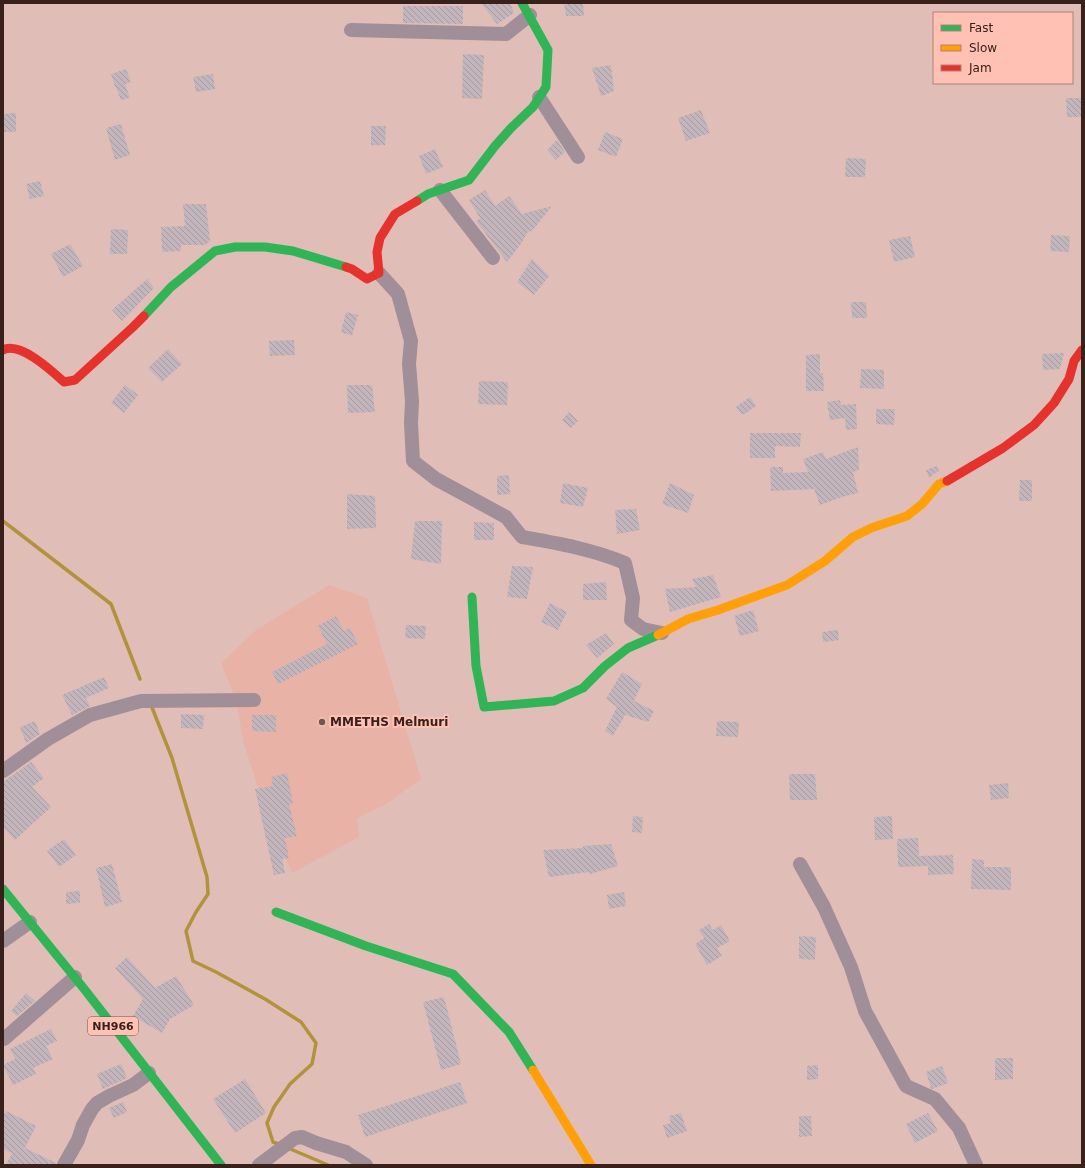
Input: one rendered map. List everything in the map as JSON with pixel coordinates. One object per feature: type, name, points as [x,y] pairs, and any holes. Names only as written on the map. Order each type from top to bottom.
[{"type":"main road","points":[[5,347],[16,349],[39,361],[64,382],[74,380],[138,322],[171,286],[215,251],[235,247],[265,247],[293,251],[352,269],[367,279],[379,273],[377,252],[380,238],[395,214],[428,194],[468,180],[495,146],[532,107],[546,87],[548,50],[526,9]]},
{"type":"main road","points":[[472,597],[474,643],[479,690],[484,707],[554,701],[583,688],[605,666],[628,648],[653,638],[688,619],[718,610],[787,585],[825,561],[853,537],[882,524],[907,516],[922,504],[939,484],[951,479],[1002,448],[1034,425],[1054,402],[1069,379],[1074,361],[1082,350]]},
{"type":"main road","name":"NH966","points":[[3,889],[75,977],[221,1165]]},
{"type":"main road","points":[[276,912],[366,946],[453,974],[509,1032],[592,1165]]},
{"type":"street","points":[[351,30],[506,34],[526,9]]},
{"type":"street","points":[[539,97],[578,157]]},
{"type":"street","points":[[440,190],[492,258]]},
{"type":"street","points":[[379,273],[398,294],[410,341],[408,364],[412,401],[411,423],[413,462],[436,479],[506,517],[522,537],[610,556],[624,563],[632,598],[631,620],[643,629],[662,633]]},
{"type":"street","points":[[3,771],[48,739],[90,715],[141,701],[254,700]]},
{"type":"street","points":[[800,864],[824,907],[851,967],[865,1011],[906,1086],[935,1099],[959,1128],[976,1165]]},
{"type":"street","points":[[3,940],[30,922]]},
{"type":"street","points":[[4,1039],[75,977]]},
{"type":"street","points":[[64,1165],[78,1140],[83,1125],[97,1103],[133,1085],[149,1072]]},
{"type":"street","points":[[259,1165],[295,1138],[302,1137],[346,1152],[366,1165]]},
{"type":"shaded area","name":"MMETHS Melmuri","points":[[329,585],[367,598],[421,779],[383,806],[357,818],[359,837],[292,873],[267,815],[244,744],[236,700],[221,663],[256,630]]},
{"type":"building","points":[[481,3],[510,3],[514,13],[497,24]]},
{"type":"building","points":[[564,3],[583,3],[584,16],[566,16]]},
{"type":"building","points":[[403,6],[463,6],[463,24],[403,23]]},
{"type":"building","points":[[463,54],[484,55],[482,99],[462,98]]},
{"type":"building","points":[[611,65],[614,91],[601,96],[592,68]]},
{"type":"building","points":[[126,69],[131,82],[125,84],[130,98],[121,100],[111,74]]},
{"type":"building","points":[[213,74],[215,89],[196,92],[193,77]]},
{"type":"building","points":[[1066,98],[1082,98],[1082,117],[1067,117]]},
{"type":"building","points":[[701,110],[710,133],[686,141],[678,118]]},
{"type":"building","points":[[16,113],[16,132],[3,132],[3,114]]},
{"type":"building","points":[[121,124],[130,155],[115,160],[106,128]]},
{"type":"building","points":[[371,126],[386,126],[385,145],[371,145]]},
{"type":"building","points":[[605,132],[623,139],[616,157],[598,150]]},
{"type":"building","points":[[557,140],[565,152],[556,160],[547,150]]},
{"type":"building","points":[[435,149],[443,167],[426,174],[419,156]]},
{"type":"building","points":[[846,158],[866,159],[865,177],[845,177]]},
{"type":"building","points":[[40,181],[44,196],[30,199],[26,184]]},
{"type":"building","points":[[485,190],[495,206],[509,196],[522,214],[552,206],[532,231],[528,232],[507,262],[476,221],[480,218],[469,200]]},
{"type":"building","points":[[183,204],[206,204],[210,241],[205,245],[181,245],[181,251],[162,252],[161,227],[185,226]]},
{"type":"building","points":[[111,229],[128,230],[127,254],[110,254]]},
{"type":"building","points":[[1051,235],[1070,236],[1069,252],[1050,251]]},
{"type":"building","points":[[910,236],[915,257],[894,262],[889,240]]},
{"type":"building","points":[[70,244],[83,266],[63,277],[51,254]]},
{"type":"building","points":[[532,259],[549,276],[534,295],[517,282]]},
{"type":"building","points":[[147,279],[154,288],[122,321],[112,310]]},
{"type":"building","points":[[851,302],[866,302],[867,318],[852,318]]},
{"type":"building","points":[[346,312],[358,315],[352,336],[341,332]]},
{"type":"building","points":[[294,340],[295,355],[270,356],[269,341]]},
{"type":"building","points":[[168,349],[182,364],[162,382],[148,368]]},
{"type":"building","points":[[1064,353],[1060,369],[1043,370],[1042,354]]},
{"type":"building","points":[[820,354],[820,373],[823,373],[824,391],[806,391],[806,355]]},
{"type":"building","points":[[861,369],[884,370],[884,389],[860,388]]},
{"type":"building","points":[[479,381],[508,382],[507,405],[478,404]]},
{"type":"building","points":[[125,385],[138,395],[124,413],[111,403]]},
{"type":"building","points":[[347,385],[372,385],[375,412],[348,413]]},
{"type":"building","points":[[750,397],[756,406],[745,414],[741,414],[736,407]]},
{"type":"building","points":[[840,400],[841,405],[856,404],[857,429],[846,430],[845,418],[830,420],[827,402]]},
{"type":"building","points":[[876,409],[895,409],[894,425],[876,424]]},
{"type":"building","points":[[569,412],[578,421],[571,428],[562,420]]},
{"type":"building","points":[[750,433],[801,433],[800,447],[775,446],[775,458],[750,458]]},
{"type":"building","points":[[858,447],[859,470],[853,472],[858,493],[820,505],[814,489],[771,491],[770,467],[783,467],[783,473],[808,472],[803,459],[823,452],[826,459]]},
{"type":"building","points":[[937,466],[939,471],[929,478],[926,470]]},
{"type":"building","points":[[509,475],[510,494],[497,495],[497,476]]},
{"type":"building","points":[[1020,480],[1032,480],[1032,501],[1019,501]]},
{"type":"building","points":[[563,483],[588,488],[583,507],[560,503]]},
{"type":"building","points":[[670,483],[694,495],[688,513],[662,504]]},
{"type":"building","points":[[347,494],[375,496],[376,528],[347,529]]},
{"type":"building","points":[[636,509],[640,530],[617,534],[615,510]]},
{"type":"building","points":[[415,521],[442,521],[441,564],[411,559]]},
{"type":"building","points":[[474,522],[494,523],[494,540],[474,540]]},
{"type":"building","points":[[512,566],[533,567],[527,599],[507,597]]},
{"type":"building","points":[[713,575],[721,597],[670,612],[665,589],[696,587],[692,579]]},
{"type":"building","points":[[606,582],[607,600],[583,600],[583,584]]},
{"type":"building","points":[[550,603],[567,612],[558,630],[541,622]]},
{"type":"building","points":[[753,610],[759,631],[740,636],[734,616]]},
{"type":"building","points":[[336,616],[344,631],[350,628],[358,644],[278,684],[272,672],[327,644],[318,626]]},
{"type":"building","points":[[406,625],[426,626],[425,639],[405,638]]},
{"type":"building","points":[[838,630],[839,640],[823,642],[822,632]]},
{"type":"building","points":[[606,633],[614,644],[597,658],[586,645]]},
{"type":"building","points":[[622,672],[642,684],[634,701],[654,711],[648,722],[625,715],[613,736],[605,731],[617,707],[606,699]]},
{"type":"building","points":[[104,677],[109,688],[86,698],[90,706],[72,715],[62,695]]},
{"type":"building","points":[[181,714],[204,715],[203,729],[181,728]]},
{"type":"building","points":[[252,715],[276,715],[276,732],[252,731]]},
{"type":"building","points":[[35,721],[40,734],[26,743],[20,727]]},
{"type":"building","points":[[717,721],[739,722],[738,737],[716,736]]},
{"type":"building","points":[[31,762],[44,778],[32,787],[51,807],[15,840],[3,827],[3,782]]},
{"type":"building","points":[[287,773],[293,803],[289,804],[297,836],[285,838],[289,858],[282,859],[285,873],[274,875],[255,789],[273,786],[271,777]]},
{"type":"building","points":[[789,774],[815,774],[817,800],[790,800]]},
{"type":"building","points":[[1008,783],[1009,798],[991,800],[989,785]]},
{"type":"building","points":[[633,816],[643,817],[642,833],[632,832]]},
{"type":"building","points":[[892,816],[893,839],[875,840],[874,817]]},
{"type":"building","points":[[918,838],[919,856],[953,855],[954,874],[928,875],[928,866],[898,867],[897,839]]},
{"type":"building","points":[[64,839],[76,855],[59,867],[47,851]]},
{"type":"building","points":[[611,844],[618,866],[590,874],[589,872],[549,877],[543,850],[583,848],[583,846]]},
{"type":"building","points":[[972,859],[984,860],[984,867],[1011,867],[1011,890],[971,889]]},
{"type":"building","points":[[112,864],[122,902],[105,907],[96,868]]},
{"type":"building","points":[[80,891],[80,903],[66,904],[66,892]]},
{"type":"building","points":[[624,892],[626,906],[609,909],[607,895]]},
{"type":"building","points":[[709,924],[713,930],[721,925],[730,941],[717,948],[722,956],[707,965],[695,944],[704,938],[699,930]]},
{"type":"building","points":[[799,936],[816,937],[815,960],[799,959]]},
{"type":"building","points":[[127,957],[155,988],[176,976],[194,1005],[170,1019],[162,1033],[133,1016],[143,999],[115,968]]},
{"type":"building","points":[[26,993],[35,1001],[17,1016],[11,1011]]},
{"type":"building","points":[[444,997],[461,1064],[441,1070],[423,1002]]},
{"type":"building","points":[[51,1029],[57,1041],[46,1046],[53,1059],[33,1068],[36,1074],[13,1085],[3,1065],[15,1059],[10,1049]]},
{"type":"building","points":[[995,1058],[1013,1058],[1013,1079],[995,1080]]},
{"type":"building","points":[[121,1064],[127,1078],[103,1089],[97,1074]]},
{"type":"building","points":[[818,1065],[818,1079],[807,1080],[807,1066]]},
{"type":"building","points":[[942,1066],[948,1083],[932,1089],[926,1072]]},
{"type":"building","points":[[245,1079],[266,1113],[235,1133],[213,1099]]},
{"type":"building","points":[[460,1082],[467,1103],[365,1137],[358,1115]]},
{"type":"building","points":[[123,1102],[127,1112],[114,1118],[109,1108]]},
{"type":"building","points":[[6,1111],[36,1126],[25,1148],[56,1163],[56,1165],[6,1165],[12,1153],[3,1149],[3,1116]]},
{"type":"building","points":[[681,1113],[687,1131],[667,1138],[663,1125],[671,1123],[669,1116]]},
{"type":"building","points":[[928,1113],[938,1131],[915,1143],[906,1124]]},
{"type":"building","points":[[799,1116],[811,1116],[812,1136],[799,1137]]},
{"type":"waterway","points":[[3,521],[111,604],[140,679]]},
{"type":"waterway","points":[[151,705],[172,758],[207,877],[208,894],[186,931],[193,961],[265,999],[301,1022],[316,1043],[312,1064],[290,1084],[274,1107],[267,1123],[273,1142],[281,1145]]},
{"type":"waterway","points":[[288,1148],[328,1165]]},
{"type":"traffic: fast","points":[[417,201],[428,194],[469,180],[495,146],[533,107],[546,87],[548,50],[522,3]]},
{"type":"traffic: fast","points":[[144,316],[171,287],[215,251],[235,247],[265,247],[293,251],[346,267]]},
{"type":"traffic: fast","points":[[472,597],[476,666],[484,707],[554,701],[583,688],[605,666],[628,648],[658,635]]},
{"type":"traffic: fast","points":[[3,889],[85,990],[221,1165]]},
{"type":"traffic: fast","points":[[276,912],[366,946],[453,974],[509,1032],[533,1070]]},
{"type":"traffic: slow","points":[[658,635],[688,619],[718,610],[787,585],[825,561],[853,537],[871,528],[907,516],[922,504],[939,484],[947,481]]},
{"type":"traffic: slow","points":[[533,1070],[591,1165]]},
{"type":"traffic: jam","points":[[346,267],[352,269],[367,279],[379,273],[377,252],[380,238],[395,214],[417,201]]},
{"type":"traffic: jam","points":[[3,350],[10,348],[27,353],[52,371],[64,382],[75,380],[144,316]]},
{"type":"traffic: jam","points":[[947,481],[1003,448],[1034,425],[1054,403],[1069,379],[1074,361],[1082,350]]},
{"type":"place","name":"MMETHS Melmuri","points":[[322,722]]}]
